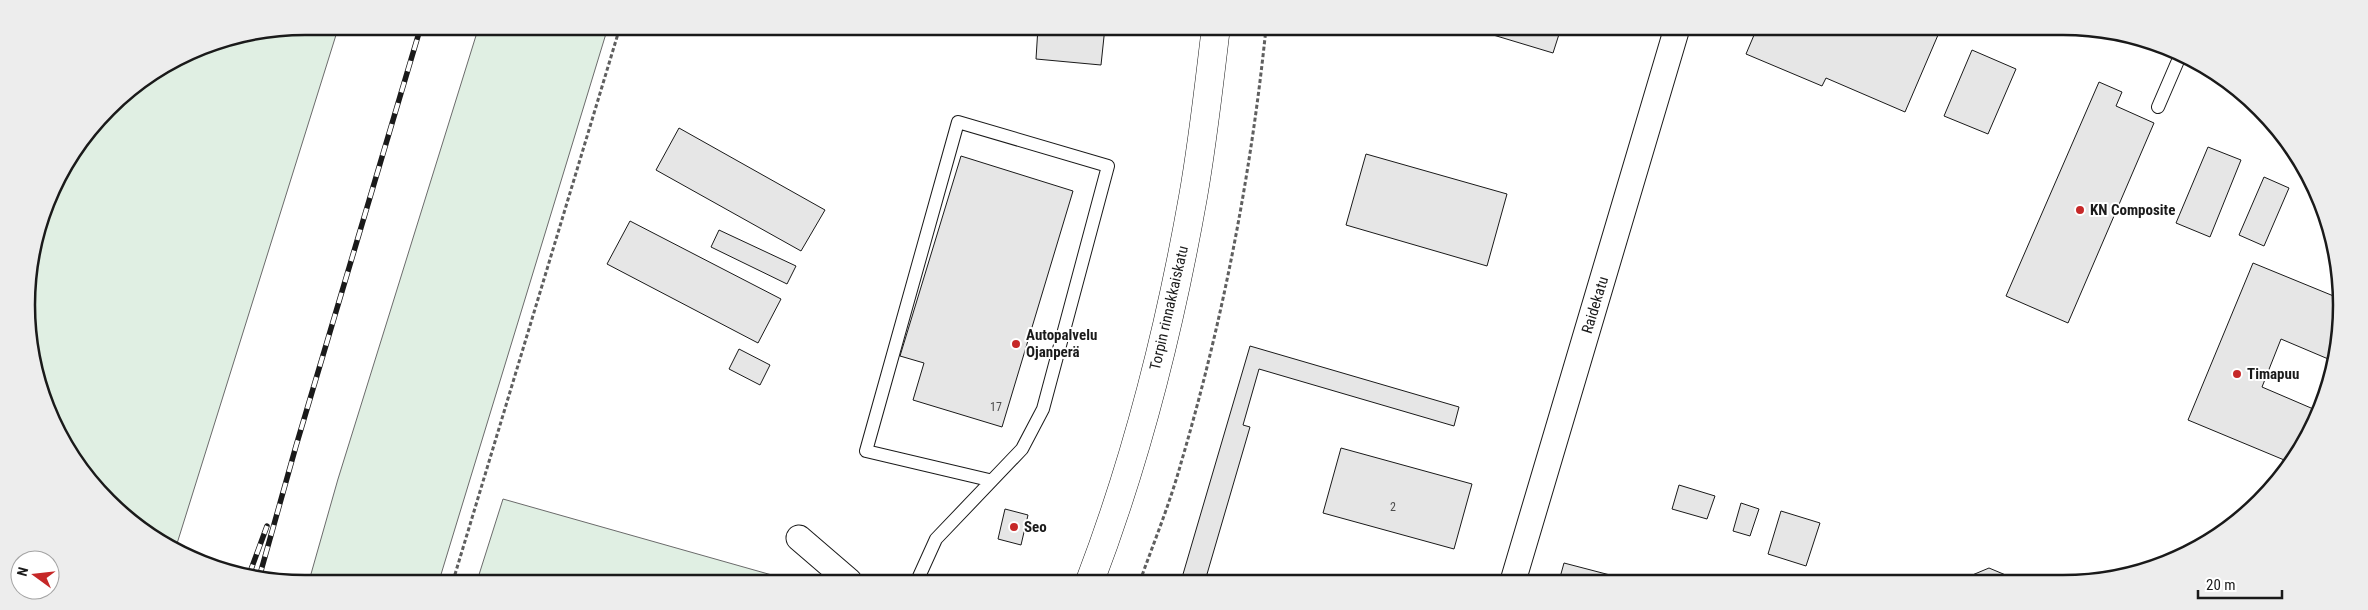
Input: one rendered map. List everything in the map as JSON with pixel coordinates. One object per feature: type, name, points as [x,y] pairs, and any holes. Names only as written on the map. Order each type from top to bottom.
[{"type":"main road","name":"Torpin rinnakkaiskatu","points":[[1092,575],[1106,538],[1140,424],[1173,297],[1194,196],[1215,35]]},
{"type":"street","name":"Raidekatu","points":[[1515,575],[1675,35]]},
{"type":"street","points":[[799,538],[842,575]]},
{"type":"lane","points":[[2158,107],[2178,61]]},
{"type":"lane","points":[[920,575],[936,540],[990,480],[1022,449],[1043,409],[1108,166],[958,122],[866,451],[990,480]]},
{"type":"path","points":[[455,575],[618,35]]},
{"type":"path","points":[[1142,575],[1181,465],[1235,248],[1257,117],[1265,35]]},
{"type":"green space","points":[[336,35],[177,543],[127,508],[102,483],[71,440],[49,392],[37,340],[35,305],[37,270],[49,218],[71,170],[102,127],[127,102],[170,71],[218,49],[252,40],[270,37]]},
{"type":"green space","points":[[476,35],[606,35],[441,575],[311,575],[338,479]]},
{"type":"green space","points":[[503,499],[772,575],[479,575]]},
{"type":"building","points":[[1038,35],[1104,35],[1101,65],[1036,59]]},
{"type":"building","points":[[1493,35],[1559,35],[1553,53]]},
{"type":"building","points":[[1754,35],[1938,35],[1905,112],[1826,78],[1822,86],[1746,54]]},
{"type":"building","points":[[1972,50],[2016,69],[1988,134],[1944,116]]},
{"type":"building","name":"KN Composite","points":[[2099,82],[2122,92],[2116,106],[2154,123],[2068,323],[2006,296]]},
{"type":"building","points":[[679,128],[825,210],[801,251],[656,170]]},
{"type":"building","points":[[2208,147],[2241,160],[2210,237],[2176,223]]},
{"type":"building","points":[[1366,154],[1507,194],[1487,266],[1346,225]]},
{"type":"building","points":[[961,156],[1073,191],[1002,427],[913,400],[924,363],[900,356]]},
{"type":"building","points":[[2264,177],[2289,188],[2264,246],[2239,235]]},
{"type":"building","points":[[630,221],[781,299],[758,343],[607,264]]},
{"type":"building","points":[[719,230],[796,266],[787,284],[711,247]]},
{"type":"building","name":"Timapuu","points":[[2253,263],[2332,296],[2331,340],[2328,359],[2281,339],[2262,387],[2312,408],[2297,440],[2284,460],[2188,420]]},
{"type":"building","points":[[1250,346],[1459,407],[1454,426],[1259,369],[1243,425],[1250,427],[1207,575],[1183,575]]},
{"type":"building","points":[[739,349],[770,365],[760,385],[729,369]]},
{"type":"building","points":[[1341,448],[1472,484],[1454,549],[1323,513]]},
{"type":"building","points":[[1679,485],[1715,496],[1707,519],[1672,509]]},
{"type":"building","points":[[1741,503],[1759,509],[1750,536],[1733,531]]},
{"type":"building","points":[[1005,509],[1028,515],[1021,545],[998,539]]},
{"type":"building","points":[[1781,511],[1820,523],[1806,566],[1768,554]]},
{"type":"building","points":[[1564,563],[1610,575],[1561,575]]},
{"type":"building","points":[[1989,568],[2006,575],[1972,575]]},
{"type":"railway","points":[[261,571],[296,446],[418,35]]},
{"type":"railway","points":[[251,570],[267,526]]},
{"type":"place","name":"KN Composite","points":[[2080,210]]},
{"type":"place","name":"Autopalvelu Ojanperä","points":[[1016,344]]},
{"type":"place","name":"Timapuu","points":[[2237,374]]},
{"type":"place","name":"Seo","points":[[1014,527]]}]
